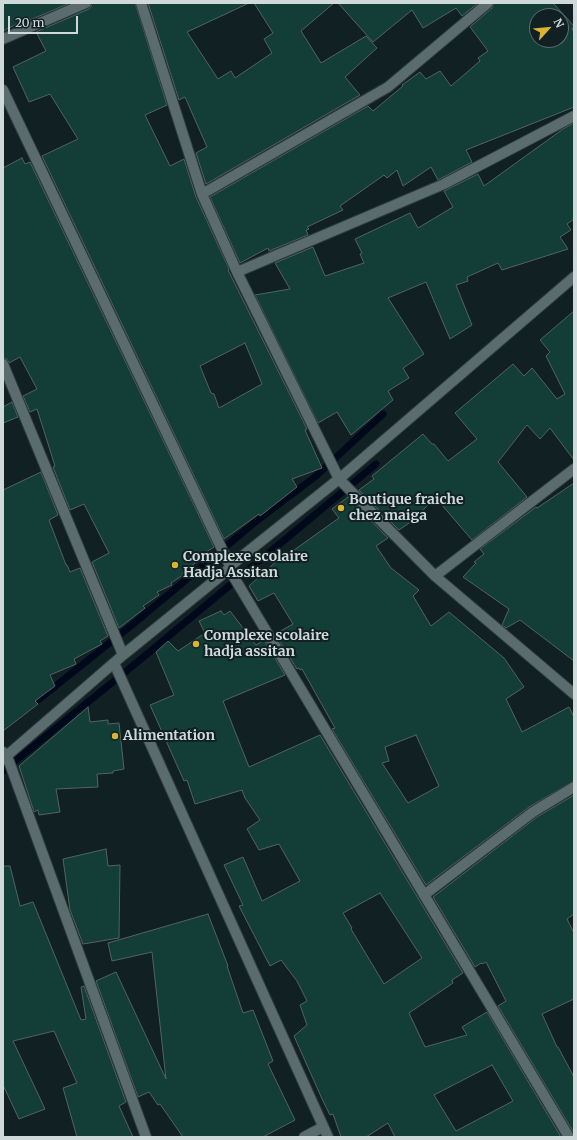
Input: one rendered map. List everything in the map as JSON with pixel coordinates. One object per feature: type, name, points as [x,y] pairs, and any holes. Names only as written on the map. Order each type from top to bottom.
[{"type":"street","points":[[3,39],[86,3]]},
{"type":"street","points":[[141,3],[202,194],[237,272],[338,479],[436,576],[574,694]]},
{"type":"street","points":[[202,194],[388,87],[488,3]]},
{"type":"street","points":[[4,92],[230,567],[569,1137]]},
{"type":"street","points":[[237,272],[444,184],[574,116]]},
{"type":"street","points":[[146,1137],[4,756],[123,655],[338,479],[574,276]]},
{"type":"street","points":[[3,364],[123,655]]},
{"type":"street","points":[[436,576],[574,469]]},
{"type":"street","points":[[114,663],[328,1137]]},
{"type":"street","points":[[424,894],[534,812],[574,787]]},
{"type":"street","points":[[304,1137],[324,1127]]},
{"type":"building","points":[[3,3],[70,3],[30,20],[29,18],[3,31]]},
{"type":"building","points":[[92,3],[135,3],[167,105],[145,115],[170,166],[184,159],[196,197],[229,269],[228,270],[307,429],[305,430],[322,468],[292,479],[297,487],[260,516],[259,514],[224,539],[42,156],[78,139],[50,94],[29,102],[13,67],[46,51],[36,32],[91,7]],"holes":[[[245,343],[262,384],[219,408],[214,394],[211,393],[200,366]]]},
{"type":"building","points":[[148,3],[249,3],[187,32],[218,79],[231,71],[235,78],[272,53],[264,39],[273,33],[254,3],[334,3],[301,31],[321,63],[366,36],[377,48],[345,77],[360,95],[206,184],[196,153],[207,147],[185,97],[179,100]]},
{"type":"building","points":[[338,3],[478,3],[462,16],[456,8],[423,28],[412,10],[373,42]]},
{"type":"building","points":[[494,3],[553,3],[558,8],[529,8],[529,48],[569,48],[569,21],[574,26],[572,29],[574,32],[574,107],[466,150],[472,162],[438,180],[431,167],[403,186],[397,170],[387,178],[384,175],[340,206],[343,210],[307,227],[309,229],[306,230],[308,235],[269,251],[268,248],[240,263],[210,197],[368,106],[373,111],[403,86],[402,85],[420,72],[426,79],[440,71],[451,86],[480,61],[478,58],[488,51],[470,27],[492,8]]},
{"type":"building","points":[[574,123],[574,219],[567,224],[571,230],[560,237],[568,249],[502,270],[498,263],[467,277],[468,281],[456,285],[472,325],[450,339],[426,282],[388,298],[424,354],[403,368],[409,378],[388,391],[393,400],[351,435],[337,412],[318,423],[255,295],[290,289],[275,263],[313,247],[325,276],[364,263],[360,254],[362,253],[355,239],[410,213],[418,228],[453,207],[444,191],[478,174],[484,186],[563,129]]},
{"type":"building","points":[[22,158],[25,164],[30,162],[214,547],[182,573],[183,575],[171,583],[172,585],[157,592],[159,595],[143,606],[145,608],[119,628],[92,562],[109,553],[84,504],[70,510],[53,467],[55,466],[37,409],[30,412],[23,396],[37,389],[20,357],[9,363],[7,359],[3,358],[3,168]]},
{"type":"building","points":[[574,311],[574,460],[550,428],[540,439],[527,425],[498,462],[527,497],[472,540],[435,497],[415,519],[399,530],[359,490],[374,479],[372,476],[423,434],[432,444],[434,444],[448,461],[477,439],[455,413],[513,364],[524,376],[532,368],[557,399],[565,394],[546,356],[550,352],[540,340]]},
{"type":"building","points":[[12,402],[18,417],[3,423],[3,407]]},
{"type":"building","points":[[41,472],[58,515],[49,520],[66,565],[70,572],[80,568],[108,636],[100,641],[102,644],[74,659],[76,664],[50,675],[55,686],[35,701],[38,704],[3,731],[3,490]]},
{"type":"building","points":[[574,483],[574,661],[520,620],[506,628],[502,625],[509,609],[463,577],[476,563],[474,562],[484,554],[480,549],[536,507],[537,508]]},
{"type":"building","points":[[348,497],[388,538],[376,546],[391,568],[419,590],[413,596],[431,626],[449,612],[504,658],[524,687],[506,699],[522,732],[569,707],[574,717],[574,781],[529,807],[426,885],[332,729],[335,728],[302,669],[297,669],[275,634],[293,624],[274,593],[258,601],[249,586],[279,559],[280,560],[339,518],[332,509]],"holes":[[[416,735],[439,786],[408,803],[382,763],[389,761],[385,747]]]},
{"type":"building","points":[[221,611],[224,615],[230,611],[256,645],[264,640],[285,675],[223,701],[249,767],[320,735],[463,973],[452,980],[453,983],[409,1013],[425,1047],[467,1035],[462,1027],[487,1012],[561,1137],[395,1137],[388,1123],[366,1137],[341,1137],[333,1114],[330,1115],[323,1101],[294,1036],[307,1025],[300,1005],[307,1001],[297,981],[281,960],[270,966],[239,906],[243,905],[224,865],[243,857],[262,901],[300,881],[279,844],[259,850],[247,829],[260,820],[245,798],[242,790],[195,804],[187,780],[184,781],[150,705],[174,695],[156,652],[168,641],[178,651],[205,633],[199,621]],"holes":[[[380,893],[422,958],[384,984],[343,913]],[[492,1065],[513,1101],[456,1131],[434,1095]]]},
{"type":"building","points":[[88,707],[90,722],[108,720],[108,724],[119,723],[124,769],[113,771],[113,773],[97,774],[98,787],[56,789],[60,812],[39,815],[38,810],[34,812],[19,766]]},
{"type":"building","points":[[574,795],[574,914],[567,919],[574,933],[574,999],[542,1014],[557,1047],[574,1077],[574,1133],[498,1006],[506,1001],[486,962],[475,967],[433,897],[537,817]]},
{"type":"building","points":[[106,849],[108,866],[120,865],[119,938],[83,944],[70,910],[63,859]]},
{"type":"building","points":[[3,866],[10,866],[20,906],[33,902],[81,1020],[86,1019],[81,987],[84,986],[126,1102],[119,1106],[133,1137],[77,1137],[63,1088],[77,1083],[54,1031],[13,1041],[45,1109],[19,1119],[3,1085]]},
{"type":"building","points":[[208,914],[228,966],[243,1013],[253,1010],[273,1061],[268,1064],[295,1120],[263,1137],[183,1137],[160,1104],[158,1105],[149,1092],[138,1097],[96,981],[116,972],[166,1079],[152,952],[112,961],[108,943]]},
{"type":"waterway","points":[[28,708],[132,625],[254,523],[316,476],[383,414]]},
{"type":"waterway","points":[[3,771],[135,664],[376,464]]},
{"type":"place","name":"Boutique fraiche chez maiga","points":[[341,508]]},
{"type":"place","name":"Complexe scolaire Hadja Assitan","points":[[175,565]]},
{"type":"place","name":"Complexe scolaire hadja assitan","points":[[196,644]]},
{"type":"place","name":"Alimentation","points":[[115,736]]}]
